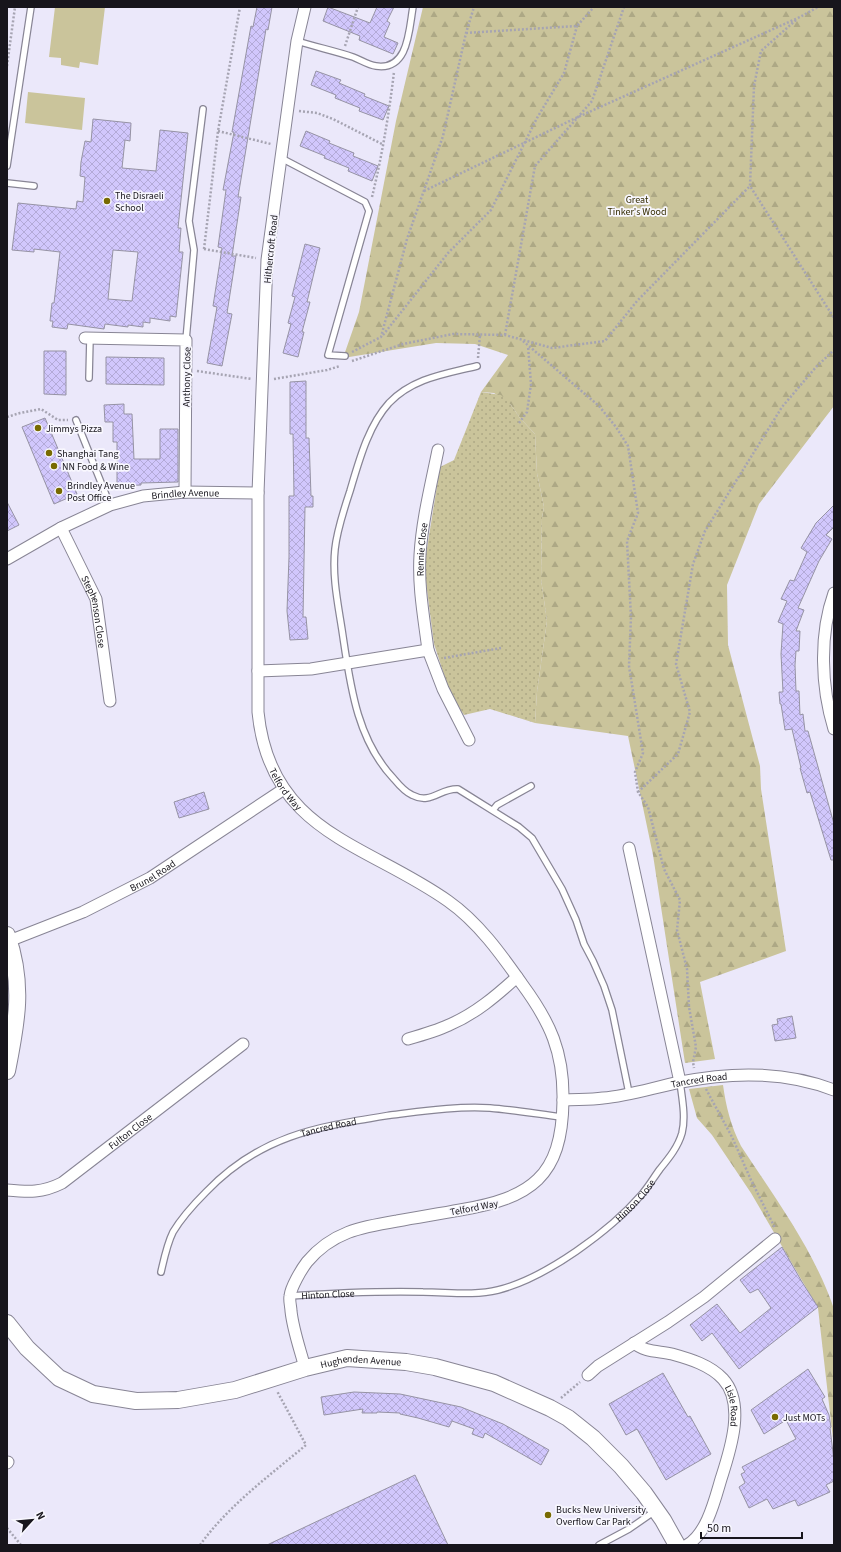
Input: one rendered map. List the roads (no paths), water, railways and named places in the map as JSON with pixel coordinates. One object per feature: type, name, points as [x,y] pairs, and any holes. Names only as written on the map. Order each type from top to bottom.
[{"type":"street","name":"Hithercroft Road","points":[[258,493],[267,260],[281,158],[281,147],[297,41],[304,7]]},
{"type":"street","name":"Anthony Close","points":[[87,338],[186,340],[185,492]]},
{"type":"street","name":"Rennie Close","points":[[438,450],[427,499],[420,556],[420,588],[428,650],[431,661],[443,689],[469,740]]},
{"type":"street","name":"Brindley Avenue","points":[[7,559],[61,528],[110,505],[143,496],[185,492],[258,493]]},
{"type":"street","name":"Telford Way","points":[[258,493],[258,712],[260,730],[265,750],[273,771],[284,789],[307,815],[334,836],[368,856],[410,876],[450,902],[477,926],[542,1012],[553,1035],[563,1077],[563,1118],[560,1134],[551,1162],[544,1173],[533,1185],[521,1193],[505,1200],[484,1206],[351,1230],[324,1245],[312,1256],[301,1270],[290,1296],[293,1325],[305,1368]]},
{"type":"street","name":"Stephenson Close","points":[[61,528],[96,599],[110,701]]},
{"type":"street","points":[[834,593],[826,627],[823,676],[834,729]]},
{"type":"street","points":[[258,671],[311,669],[428,650]]},
{"type":"street","name":"Brunel Road","points":[[8,938],[83,912],[150,878],[284,789]]},
{"type":"street","name":"Hinton Close","points":[[629,848],[680,1082]]},
{"type":"street","points":[[7,1071],[15,1033],[18,1002],[18,985],[8,938]]},
{"type":"street","points":[[408,1039],[433,1032],[465,1017],[482,1006],[517,977]]},
{"type":"street","name":"Fulton Close","points":[[7,1190],[35,1192],[48,1190],[62,1183],[243,1044]]},
{"type":"street","name":"Tancred Road","points":[[563,1100],[603,1098],[680,1082],[727,1076],[774,1076],[797,1078],[834,1090]]},
{"type":"street","points":[[588,1375],[598,1366],[668,1322],[704,1297],[775,1239]]},
{"type":"street","name":"Hughenden Avenue","points":[[7,1323],[27,1348],[59,1378],[94,1394],[136,1401],[178,1400],[235,1390],[305,1368],[347,1358],[406,1362],[435,1367],[494,1383],[520,1393],[568,1418],[592,1438],[621,1466],[644,1493],[677,1545]]},
{"type":"street","name":"Lisle Road","points":[[634,1343],[640,1348],[670,1354],[704,1365],[724,1379],[730,1389],[734,1401],[734,1432],[731,1448],[718,1489],[708,1519],[700,1534],[687,1545]]},
{"type":"lane","points":[[7,166],[31,7]]},
{"type":"lane","points":[[297,41],[343,54],[377,66],[389,66],[394,63],[403,53],[407,42],[413,7]]},
{"type":"lane","points":[[186,340],[194,250],[189,221],[203,109]]},
{"type":"lane","points":[[281,158],[365,202],[369,211],[328,355],[345,356]]},
{"type":"lane","points":[[7,184],[34,186]]},
{"type":"lane","points":[[87,338],[89,378]]},
{"type":"lane","points":[[477,366],[439,374],[412,385],[396,397],[382,412],[369,437],[344,508],[335,548],[336,587],[353,699],[360,723],[378,759],[389,774],[410,794],[419,798],[427,799],[453,789],[458,789],[519,827],[532,838],[562,889],[576,920],[584,944],[604,986],[612,1010],[629,1093]]},
{"type":"lane","points":[[76,420],[110,505]]},
{"type":"lane","points":[[493,810],[497,805],[531,786]]},
{"type":"lane","name":"Hinton Close","points":[[290,1296],[364,1292],[480,1293],[499,1290],[522,1282],[547,1270],[575,1252],[615,1220],[642,1194],[676,1148],[682,1132],[683,1109],[680,1082]]},
{"type":"lane","name":"Tancred Road","points":[[161,1272],[173,1233],[194,1204],[219,1178],[268,1145],[316,1129],[366,1119],[443,1109],[490,1108],[563,1118]]},
{"type":"lane","points":[[599,1545],[629,1529],[656,1510]]},
{"type":"place","name":"The Disraeli School","points":[[107,201]]},
{"type":"place","name":"Jimmys Pizza","points":[[38,428]]},
{"type":"place","name":"Shanghai Tang","points":[[49,453]]},
{"type":"place","name":"NN Food & Wine","points":[[54,466]]},
{"type":"place","name":"Brindley Avenue Post Office","points":[[59,491]]},
{"type":"place","name":"Just MOTs","points":[[775,1417]]},
{"type":"place","name":"Bucks New University Overflow Car Park","points":[[548,1515]]},
{"type":"park label","name":"Great Tinker's Wood","points":[[637,204]]}]
